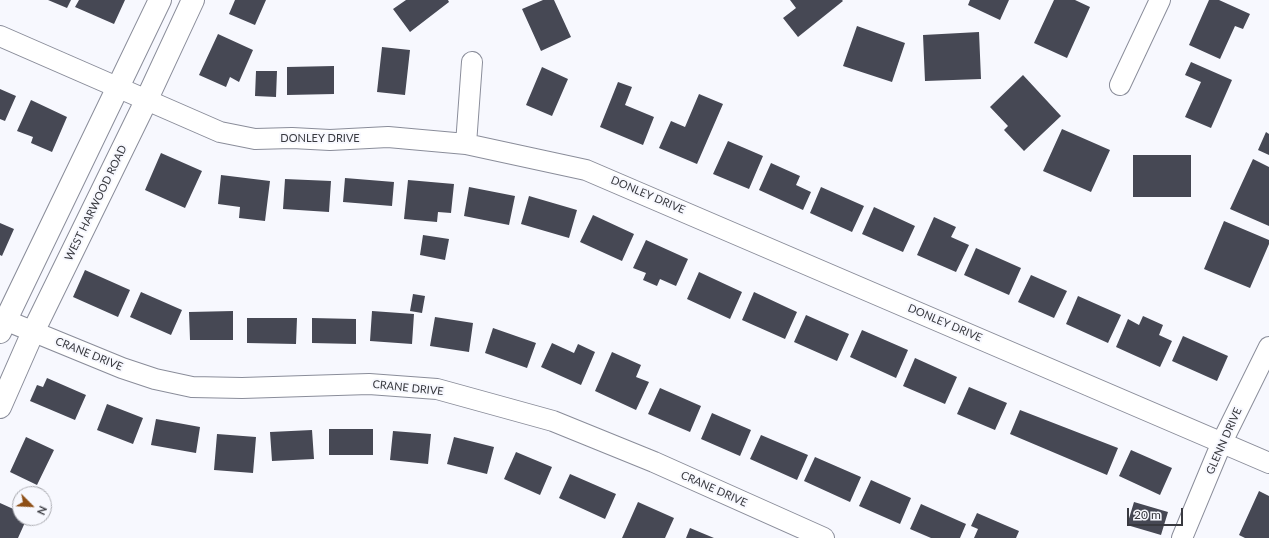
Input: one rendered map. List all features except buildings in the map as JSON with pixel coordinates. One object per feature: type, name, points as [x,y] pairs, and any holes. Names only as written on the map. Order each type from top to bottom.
[{"type":"main road","points":[[2,323],[160,0]]},
{"type":"main road","name":"WEST HARWOOD ROAD","points":[[0,407],[33,332],[146,101],[193,0]]},
{"type":"street","points":[[1120,85],[1160,0]]},
{"type":"street","name":"DONLEY DRIVE","points":[[0,36],[220,132],[255,139],[292,138],[330,140],[388,137],[466,144],[592,172],[1269,463]]},
{"type":"street","points":[[466,144],[472,62]]},
{"type":"street","name":"CRANE DRIVE","points":[[2,323],[33,332],[122,368],[155,379],[192,387],[242,388],[369,384],[438,389],[554,422],[654,462],[824,538]]},
{"type":"street","name":"GLENN DRIVE","points":[[1182,538],[1222,442],[1269,346]]}]
